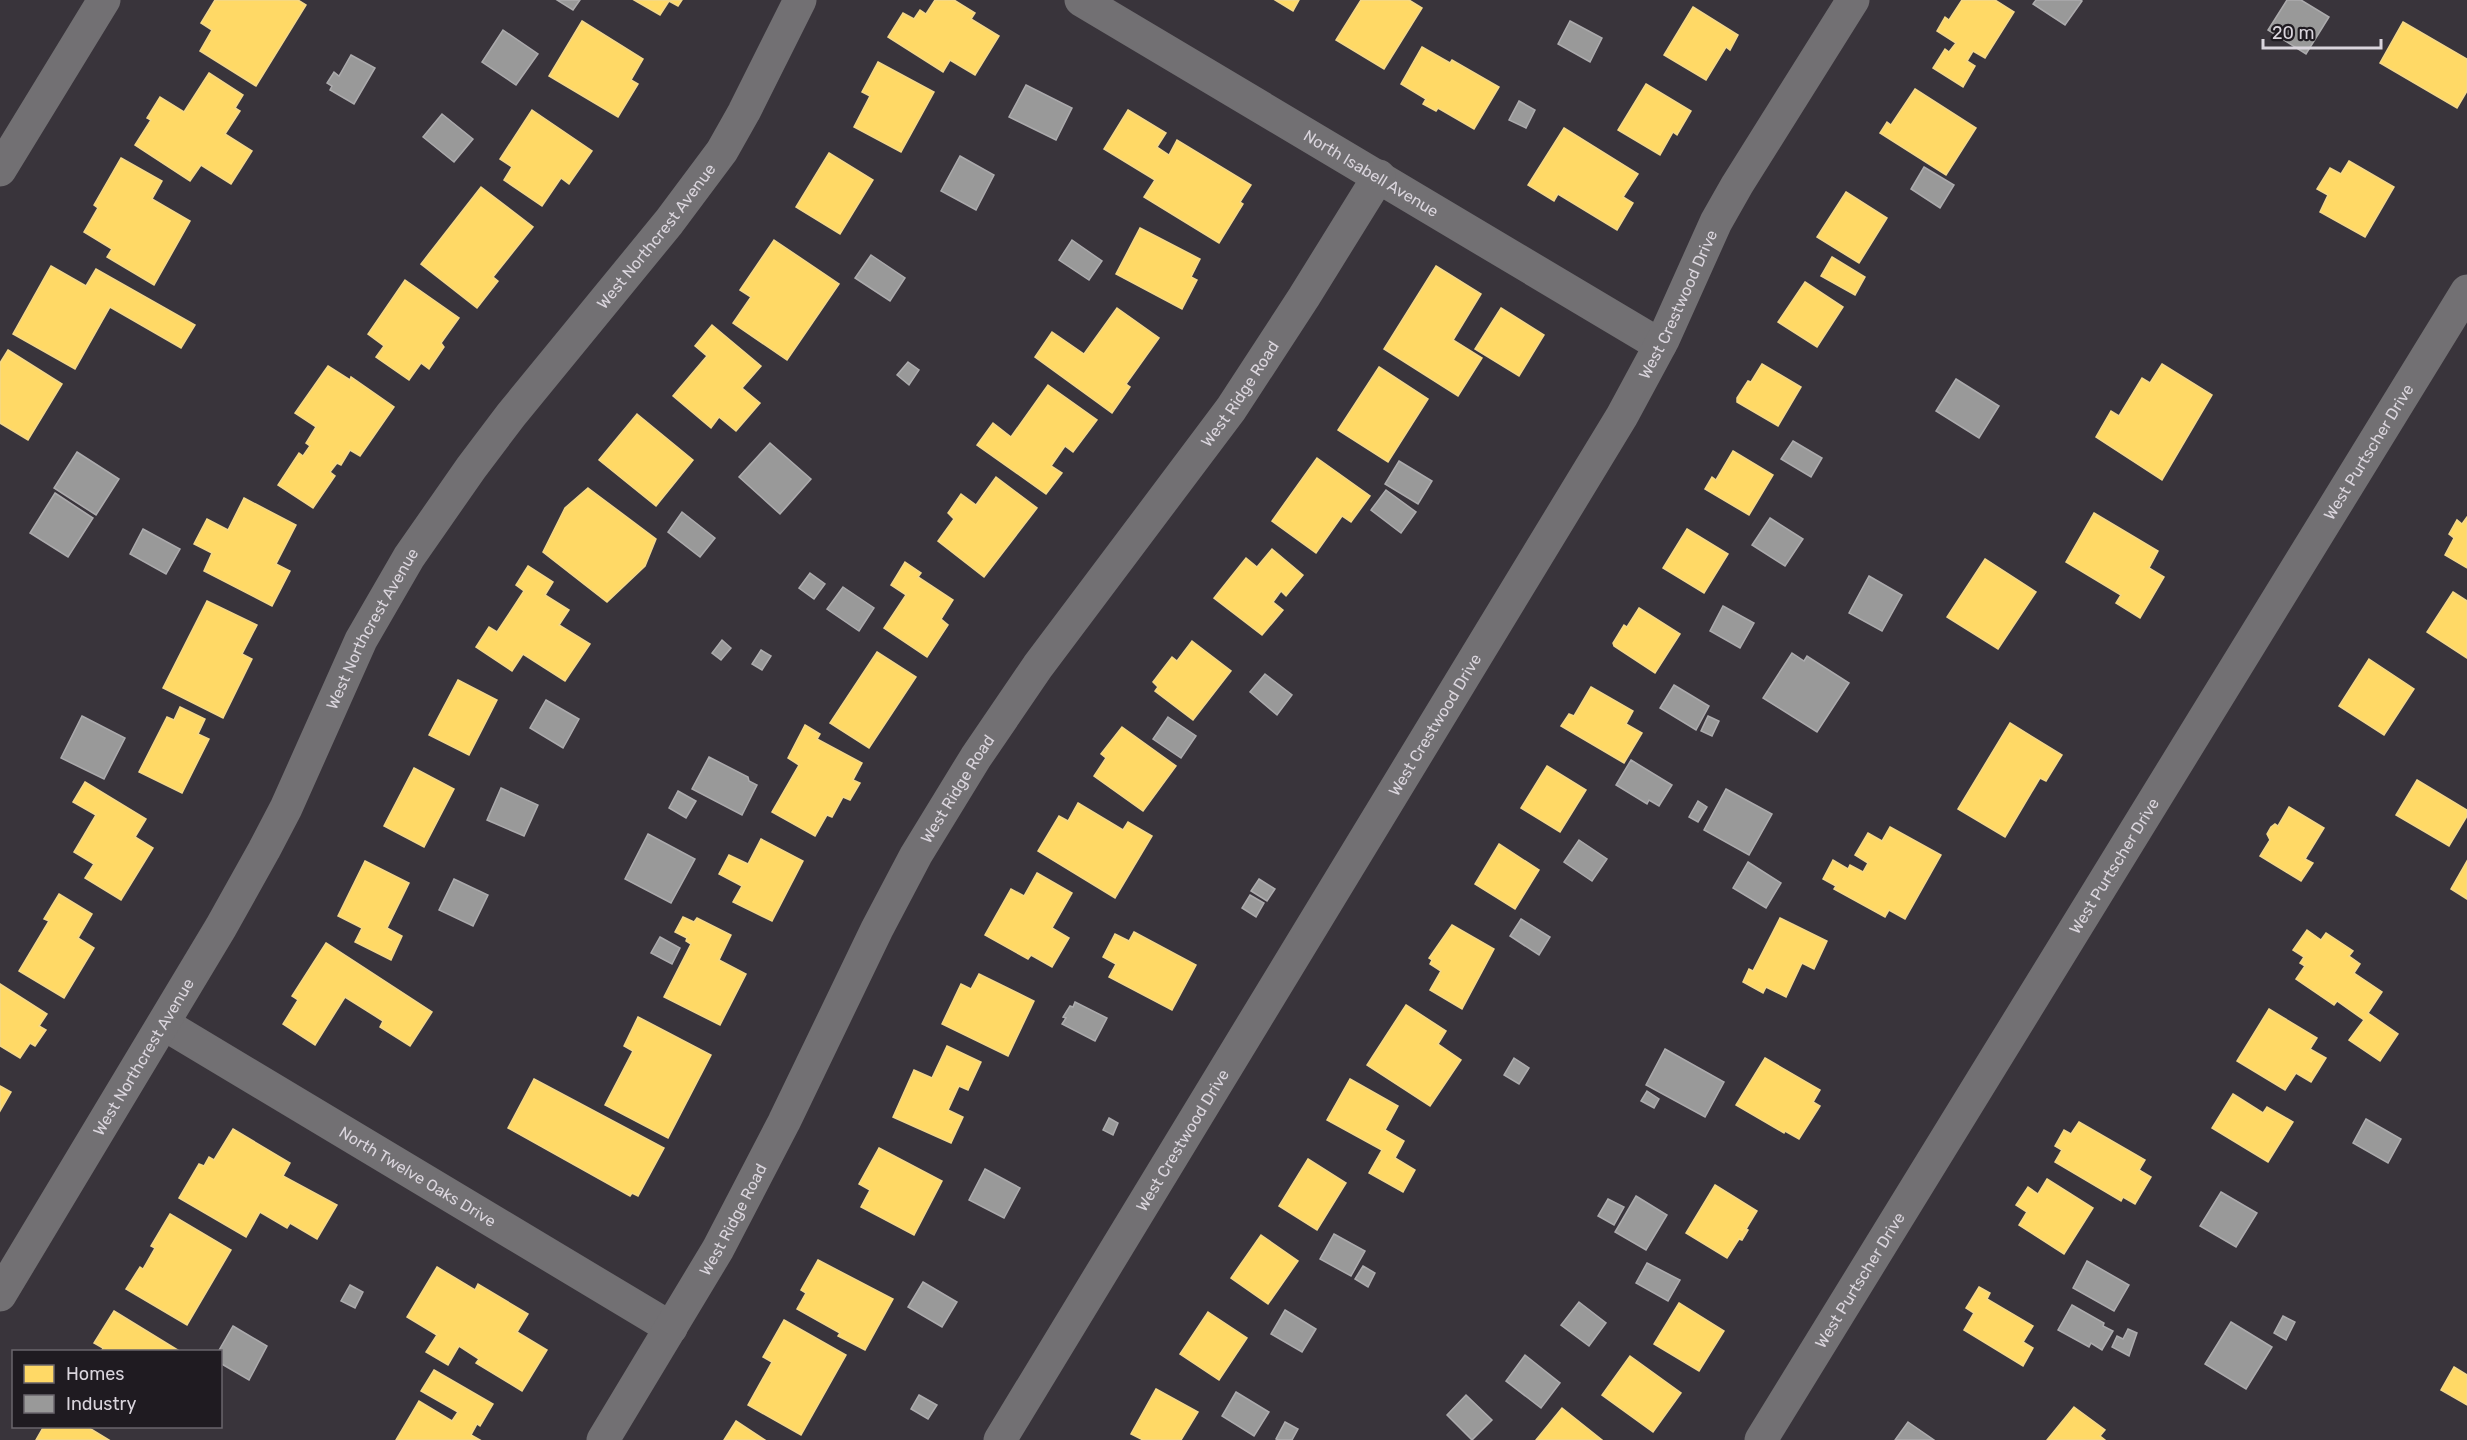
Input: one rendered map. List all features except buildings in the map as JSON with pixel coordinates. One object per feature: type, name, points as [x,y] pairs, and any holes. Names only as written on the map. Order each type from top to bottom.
[{"type":"street","points":[[0,170],[104,0]]},
{"type":"street","name":"West Northcrest Avenue","points":[[0,1295],[164,1024],[264,850],[286,808],[361,640],[409,557],[504,424],[662,230],[722,151],[800,0]]},
{"type":"street","name":"North Isabell Avenue","points":[[1081,0],[1660,345]]},
{"type":"street","name":"West Crestwood Drive","points":[[1000,1440],[1628,406],[1660,345],[1726,203],[1853,0]]},
{"type":"street","name":"West Ridge Road","points":[[603,1440],[718,1249],[780,1131],[882,918],[916,855],[970,766],[1038,666],[1231,409],[1379,176]]},
{"type":"street","name":"West Purtscher Drive","points":[[1761,1440],[2467,291]]},
{"type":"street","name":"North Twelve Oaks Drive","points":[[164,1024],[671,1328]]}]
